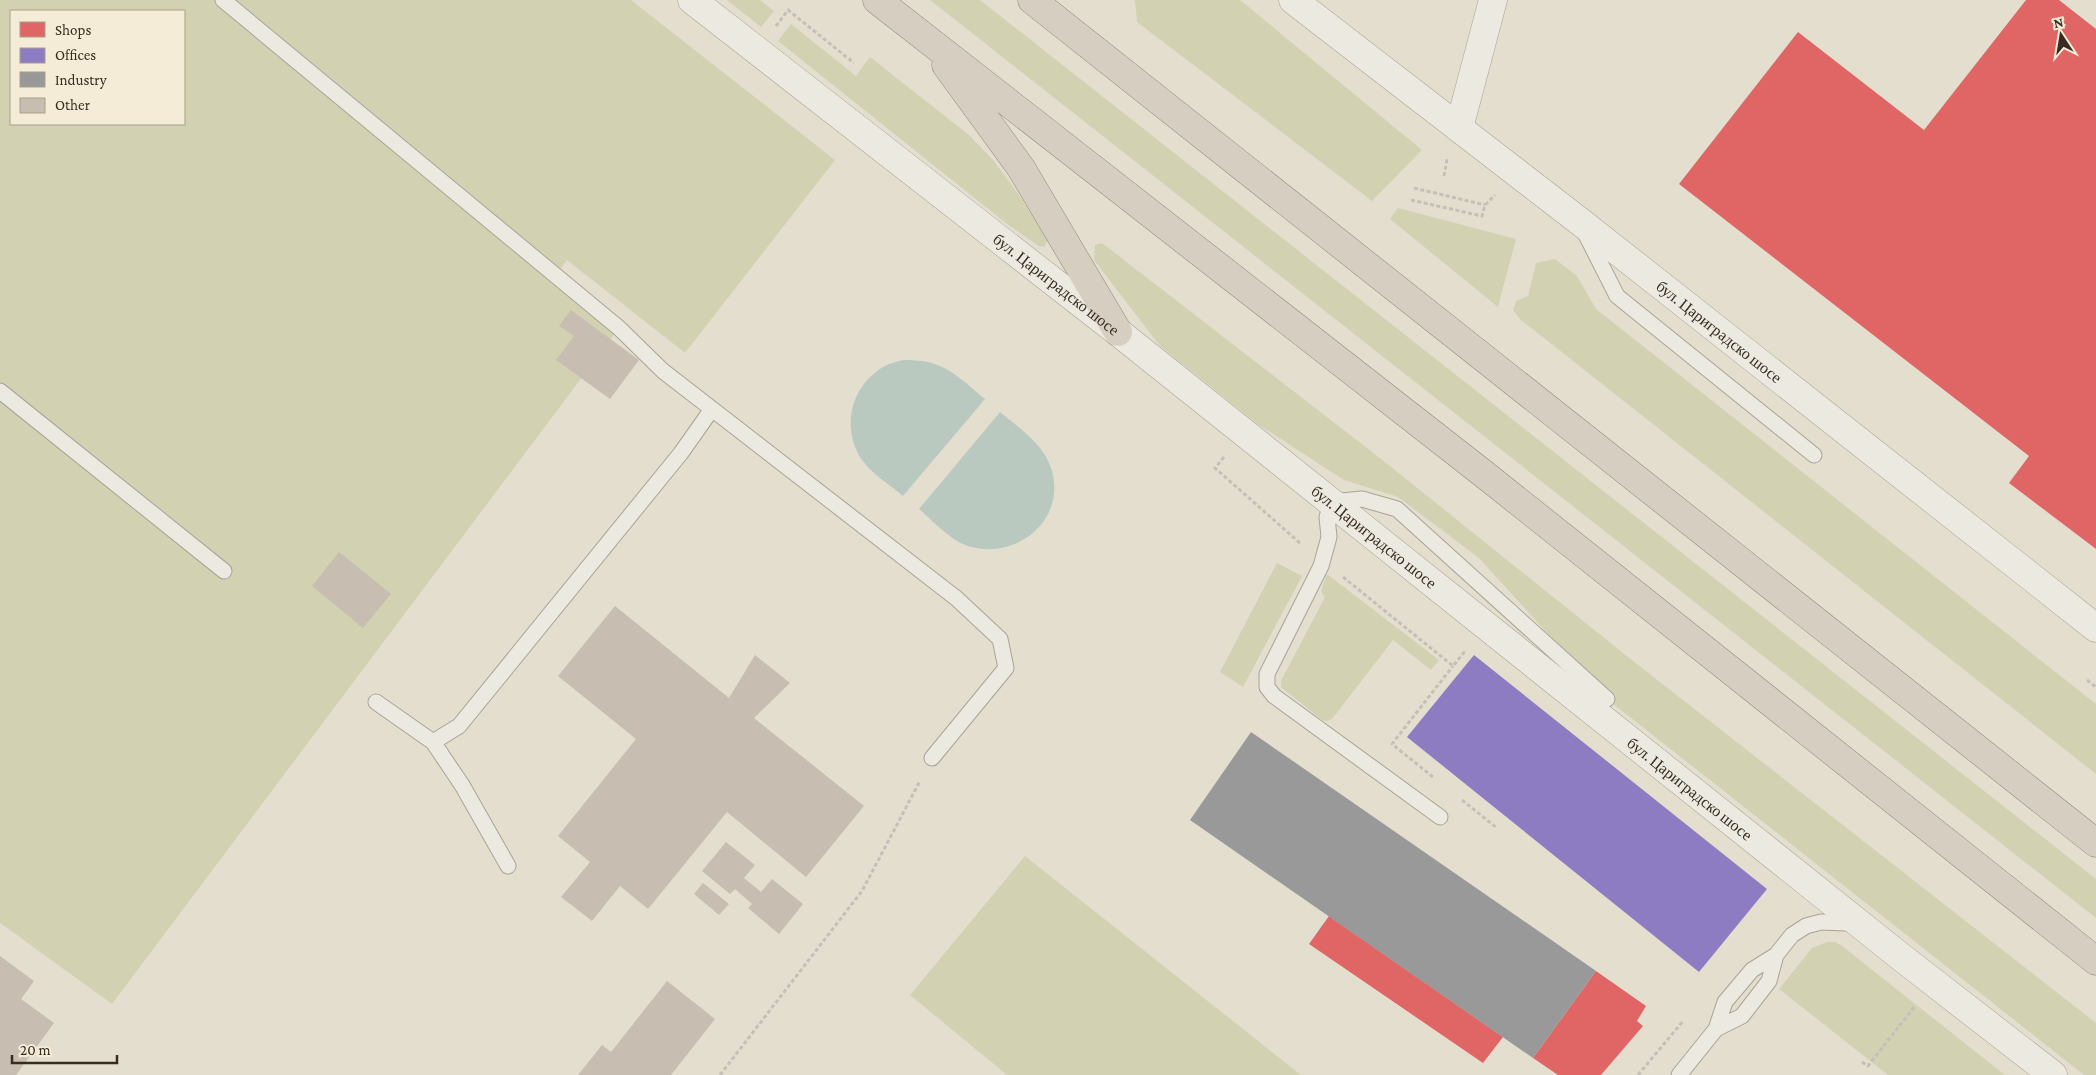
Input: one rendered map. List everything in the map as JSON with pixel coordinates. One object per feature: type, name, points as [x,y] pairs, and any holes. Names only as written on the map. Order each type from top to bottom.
[{"type":"highway","points":[[877,0],[1480,471],[2096,961]]},
{"type":"highway","points":[[1032,0],[2096,843]]},
{"type":"highway","points":[[928,40],[1021,168],[1118,332]]},
{"type":"street","name":"бул. Цариградско шосе","points":[[692,0],[1118,332],[1868,931],[2053,1075]]},
{"type":"street","name":"бул. Цариградско шосе","points":[[1293,0],[1578,220],[2096,628]]},
{"type":"street","points":[[1460,128],[1493,0]]},
{"type":"lane","points":[[223,0],[612,322],[664,371],[956,598],[1000,639],[1006,668],[932,758]]},
{"type":"lane","points":[[1578,220],[1617,296],[1814,455]]},
{"type":"lane","points":[[0,391],[224,572]]},
{"type":"lane","points":[[433,742],[459,726],[675,461],[712,409]]},
{"type":"lane","points":[[1440,817],[1274,696],[1267,687],[1267,674],[1321,566],[1328,537],[1327,517],[1332,502],[1362,499],[1397,509],[1607,699]]},
{"type":"lane","points":[[376,702],[433,742],[462,785],[508,866]]},
{"type":"lane","points":[[1679,1075],[1716,1029],[1725,1002],[1752,970],[1776,955],[1792,935],[1806,926],[1821,922],[1846,923],[1868,931]]},
{"type":"lane","points":[[1716,1029],[1742,1016],[1769,981],[1776,955]]},
{"type":"path","points":[[770,33],[788,10],[854,63]]},
{"type":"path","points":[[1414,188],[1485,205]]},
{"type":"path","points":[[1410,200],[1482,216]]},
{"type":"path","points":[[1224,456],[1215,468],[1306,548]]},
{"type":"path","points":[[1338,574],[1453,666]]},
{"type":"path","points":[[1437,780],[1392,744],[1471,644]]},
{"type":"path","points":[[2087,680],[2096,687]]},
{"type":"path","points":[[720,1075],[862,891],[932,758]]},
{"type":"path","points":[[1460,798],[1497,828]]},
{"type":"path","points":[[1862,1062],[1868,1066],[1920,1000]]},
{"type":"path","points":[[1638,1075],[1684,1020]]},
{"type":"green space","points":[[0,0],[631,0],[835,160],[685,353],[567,260],[556,275],[619,328],[112,1004],[0,923]]},
{"type":"green space","points":[[727,0],[760,0],[774,11],[761,27]]},
{"type":"green space","points":[[930,0],[980,0],[2096,879],[2096,918]]},
{"type":"green space","points":[[1135,0],[1240,0],[1422,150],[1372,201],[1137,22]]},
{"type":"green space","points":[[791,24],[856,76],[870,57],[969,135],[993,160],[1017,192],[1048,240],[1044,247],[1039,246],[1007,224],[778,41]]},
{"type":"green space","points":[[1398,208],[1516,239],[1498,307],[1390,219]]},
{"type":"green space","points":[[1102,243],[1385,462],[1628,657],[2096,1023],[2096,1075],[2084,1075],[1607,699],[1479,558],[1398,497],[1344,480],[1259,425],[1160,346],[1094,260],[1095,245]]},
{"type":"green space","points":[[1555,259],[1577,276],[1596,309],[2096,704],[2096,774],[1521,320],[1513,310],[1516,301],[1528,296],[1536,263]]},
{"type":"green space","points":[[1277,563],[1302,576],[1243,687],[1220,672]]},
{"type":"green space","points":[[1327,574],[1439,660],[1431,670],[1393,640],[1332,719],[1327,721],[1322,720],[1281,687],[1281,681],[1325,597],[1321,591]]},
{"type":"green space","points":[[1025,856],[1301,1075],[1007,1075],[910,995]]},
{"type":"green space","points":[[1827,942],[1835,942],[1842,946],[2005,1075],[1888,1075],[1779,989],[1812,948]]},
{"type":"shaded area","points":[[903,360],[929,362],[948,370],[985,399],[903,496],[864,463],[854,445],[851,419],[853,406],[864,383],[885,366]]},
{"type":"shaded area","points":[[1000,412],[1030,437],[1047,459],[1051,468],[1054,487],[1052,504],[1045,519],[1034,532],[1020,542],[1004,547],[986,549],[968,546],[942,530],[919,509]]},
{"type":"building: Shops","points":[[2026,0],[2059,0],[2096,29],[2096,549],[2009,483],[2029,456],[1679,184],[1798,32],[1924,130]]},
{"type":"building: Shops","points":[[1329,916],[1503,1037],[1483,1063],[1309,944]]},
{"type":"building: Shops","points":[[1596,971],[1646,1006],[1637,1021],[1643,1026],[1601,1075],[1558,1075],[1533,1058]]},
{"type":"building: Offices","points":[[1474,655],[1767,889],[1699,972],[1407,737]]},
{"type":"building: Industry","points":[[1251,732],[1596,971],[1533,1058],[1190,820]]},
{"type":"building: Other","points":[[571,310],[639,360],[610,399],[556,360],[574,336],[559,326]]},
{"type":"building: Other","points":[[339,552],[391,594],[363,628],[312,586]]},
{"type":"building: Other","points":[[615,606],[729,698],[755,655],[790,683],[754,718],[864,806],[806,877],[727,812],[648,909],[620,886],[592,921],[561,897],[590,862],[558,836],[636,739],[558,676]]},
{"type":"building: Other","points":[[726,842],[755,865],[744,878],[761,892],[772,879],[803,904],[779,934],[748,908],[752,904],[735,889],[730,894],[702,871]]},
{"type":"building: Other","points":[[703,883],[729,904],[719,915],[694,894]]},
{"type":"building: Other","points":[[0,956],[34,981],[21,999],[54,1023],[16,1075],[0,1075]]},
{"type":"building: Other","points":[[667,981],[715,1019],[671,1075],[578,1075],[602,1045],[611,1052]]}]
